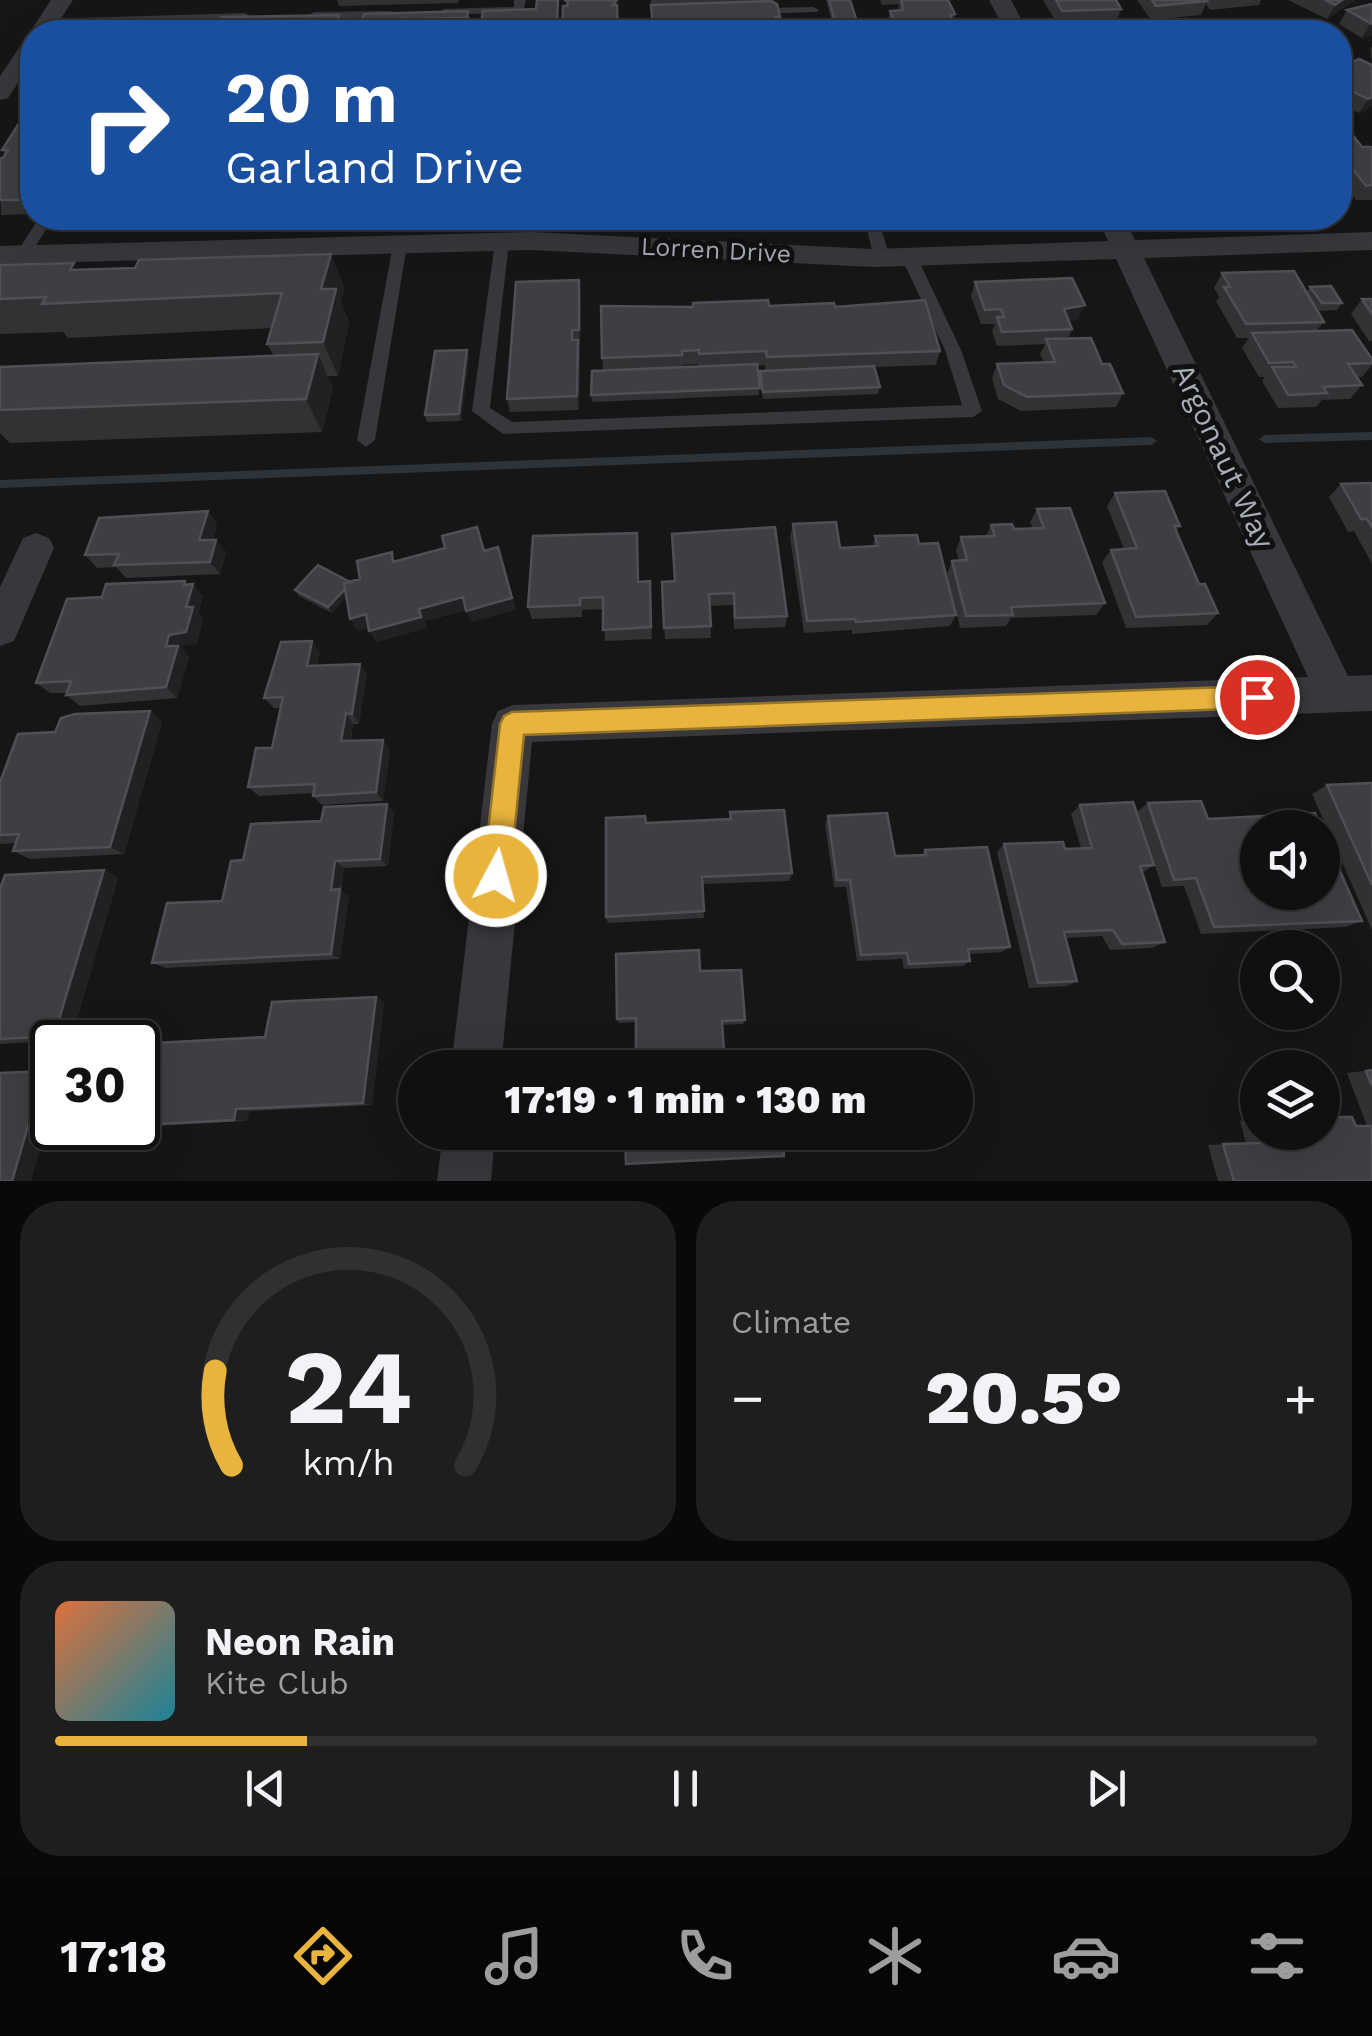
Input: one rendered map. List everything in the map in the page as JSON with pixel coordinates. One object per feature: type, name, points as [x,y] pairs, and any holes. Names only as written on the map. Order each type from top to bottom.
[{"type":"street","points":[[0,93],[20,64]]},
{"type":"street","name":"Argonaut Way","points":[[1117,230],[1354,694]]},
{"type":"street","name":"Lorren Drive","points":[[12,255],[502,242],[895,257],[1372,241]]},
{"type":"street","points":[[0,629],[36,548]]},
{"type":"street","points":[[478,1050],[512,724],[1354,694]]},
{"type":"street","points":[[464,1181],[467,1150]]},
{"type":"lane","points":[[423,13],[519,10],[520,0]]},
{"type":"lane","points":[[745,11],[814,10]]},
{"type":"lane","points":[[308,16],[404,14]]},
{"type":"lane","points":[[230,20],[269,17]]},
{"type":"lane","points":[[12,255],[35,230]]},
{"type":"lane","points":[[502,242],[481,412],[509,428],[973,411],[953,350],[878,230]]},
{"type":"lane","points":[[366,440],[400,245]]},
{"type":"building","points":[[537,0],[558,0],[557,20],[481,20],[483,11],[536,9]]},
{"type":"building","points":[[564,0],[617,0],[613,5],[617,5],[618,20],[562,20],[563,6],[568,1]]},
{"type":"building","points":[[829,0],[850,0],[856,20],[835,20]]},
{"type":"building","points":[[901,0],[948,0],[955,14],[950,15],[952,20],[893,20],[890,11],[903,10]]},
{"type":"building","points":[[1056,0],[1116,0],[1121,9],[1062,11]]},
{"type":"building","points":[[1152,0],[1206,0],[1207,1],[1156,6]]},
{"type":"building","points":[[771,1],[777,4],[780,17],[652,20],[651,5]]},
{"type":"building","points":[[1372,4],[1372,24],[1347,10]]},
{"type":"building","points":[[468,11],[467,18],[421,20],[362,20],[364,14]]},
{"type":"building","points":[[339,15],[337,20],[220,20]]},
{"type":"building","points":[[468,18],[468,20],[421,19]]},
{"type":"building","points":[[1359,59],[1372,65],[1372,97],[1368,99],[1352,91],[1352,63]]},
{"type":"building","points":[[20,122],[20,200],[0,200],[0,158],[8,150],[2,150]]},
{"type":"building","points":[[1352,134],[1362,147],[1372,147],[1372,185],[1366,186],[1352,168]]},
{"type":"building","points":[[331,254],[321,289],[336,289],[323,342],[267,344],[282,293],[42,304],[46,297],[0,299],[0,265],[74,263],[70,270],[135,268],[139,260]]},
{"type":"building","points":[[1294,271],[1324,322],[1246,324],[1224,287],[1230,287],[1222,273]]},
{"type":"building","points":[[1072,278],[1085,305],[1064,309],[1072,329],[1002,332],[997,317],[1004,317],[1001,309],[985,310],[975,282]]},
{"type":"building","points":[[579,280],[579,330],[572,330],[572,340],[578,340],[577,396],[507,399],[516,282]]},
{"type":"building","points":[[1331,286],[1342,303],[1322,303],[1310,287]]},
{"type":"building","points":[[1362,299],[1372,299],[1372,314]]},
{"type":"building","points":[[768,300],[769,306],[834,303],[835,307],[925,300],[940,351],[767,357],[766,351],[699,354],[699,350],[682,351],[682,355],[602,358],[601,306],[693,307],[693,303]]},
{"type":"building","points":[[1352,330],[1372,359],[1372,363],[1348,364],[1362,385],[1323,387],[1327,393],[1288,395],[1272,367],[1296,367],[1293,362],[1269,363],[1252,333]]},
{"type":"building","points":[[1091,338],[1102,364],[1110,364],[1123,393],[1027,397],[1004,385],[997,364],[1055,362],[1046,339]]},
{"type":"building","points":[[467,350],[459,414],[425,415],[435,351]]},
{"type":"building","points":[[318,354],[306,399],[0,410],[0,367]]},
{"type":"building","points":[[757,364],[760,388],[591,395],[592,371]]},
{"type":"building","points":[[874,366],[880,387],[763,392],[760,371]]},
{"type":"building","points":[[1372,483],[1372,527],[1367,519],[1361,519],[1341,484]]},
{"type":"building","points":[[1165,491],[1180,526],[1174,526],[1199,584],[1205,584],[1218,613],[1136,617],[1111,550],[1137,548],[1115,493]]},
{"type":"building","points":[[1070,508],[1105,603],[1011,607],[1013,615],[966,616],[952,561],[967,560],[961,537],[995,536],[991,525],[1044,528],[1037,509]]},
{"type":"building","points":[[208,511],[199,540],[216,540],[210,562],[114,565],[119,554],[85,555],[99,518]]},
{"type":"building","points":[[836,522],[840,548],[878,546],[875,536],[917,535],[919,544],[938,543],[956,615],[807,621],[793,524]]},
{"type":"building","points":[[477,527],[484,551],[498,547],[512,598],[466,611],[463,597],[419,609],[421,617],[369,631],[366,614],[350,619],[344,583],[360,579],[357,561],[392,552],[393,562],[445,548],[442,536]]},
{"type":"building","points":[[775,527],[787,616],[735,618],[734,593],[709,594],[711,626],[664,628],[662,582],[675,581],[672,534]]},
{"type":"building","points":[[637,533],[638,582],[650,581],[651,627],[603,630],[603,597],[580,598],[580,605],[528,607],[533,536]]},
{"type":"building","points":[[318,565],[350,582],[344,583],[345,589],[328,607],[295,590]]},
{"type":"building","points":[[185,581],[184,585],[193,584],[186,607],[193,607],[186,632],[169,635],[166,646],[178,646],[166,687],[66,695],[71,681],[36,683],[67,599],[102,597],[106,584]]},
{"type":"building","points":[[312,641],[307,666],[360,664],[352,714],[346,713],[341,741],[383,740],[376,792],[313,796],[315,784],[248,787],[256,748],[272,748],[283,697],[264,698],[281,642]]},
{"type":"building","points":[[150,711],[110,847],[13,851],[19,834],[0,835],[0,782],[18,734],[55,732],[61,718],[75,714]]},
{"type":"building","points":[[1372,783],[1372,885],[1340,810],[1327,785]]},
{"type":"building","points":[[1201,801],[1208,819],[1240,817],[1240,910],[1340,910],[1340,871],[1362,921],[1214,927],[1196,878],[1174,880],[1148,803]]},
{"type":"building","points":[[1133,802],[1154,865],[1140,866],[1165,942],[1122,944],[1113,930],[1064,932],[1077,981],[1038,983],[1004,844],[1063,842],[1065,849],[1092,848],[1080,805]]},
{"type":"building","points":[[387,804],[380,859],[335,861],[331,890],[340,889],[331,954],[152,963],[167,903],[222,901],[231,861],[243,860],[251,824],[321,821],[324,807]]},
{"type":"building","points":[[784,810],[792,873],[702,877],[704,911],[606,917],[606,818],[645,816],[646,823],[731,819],[730,812]]},
{"type":"building","points":[[887,813],[895,856],[926,855],[925,850],[987,847],[1010,947],[968,949],[970,961],[909,964],[907,953],[861,955],[850,880],[837,880],[828,816]]},
{"type":"building","points":[[104,870],[59,1020],[30,1020],[30,1037],[0,1039],[0,889],[5,875]]},
{"type":"building","points":[[699,950],[700,971],[741,970],[745,1020],[722,1021],[724,1050],[636,1050],[636,1018],[617,1019],[616,954]]},
{"type":"building","points":[[376,997],[363,1103],[236,1109],[234,1120],[160,1124],[160,1043],[265,1037],[272,1002]]},
{"type":"building","points":[[30,1072],[30,1119],[12,1181],[0,1181],[0,1073]]},
{"type":"building","points":[[1340,1117],[1352,1117],[1356,1126],[1372,1126],[1372,1181],[1234,1181],[1223,1144],[1240,1144],[1240,1150],[1340,1150]]},
{"type":"building","points":[[626,1150],[784,1150],[784,1156],[626,1164]]},
{"type":"waterway","points":[[1265,439],[1372,436]]},
{"type":"waterway","points":[[0,484],[1151,441]]},
{"type":"route","points":[[496,876],[512,724],[1257,697]]}]
